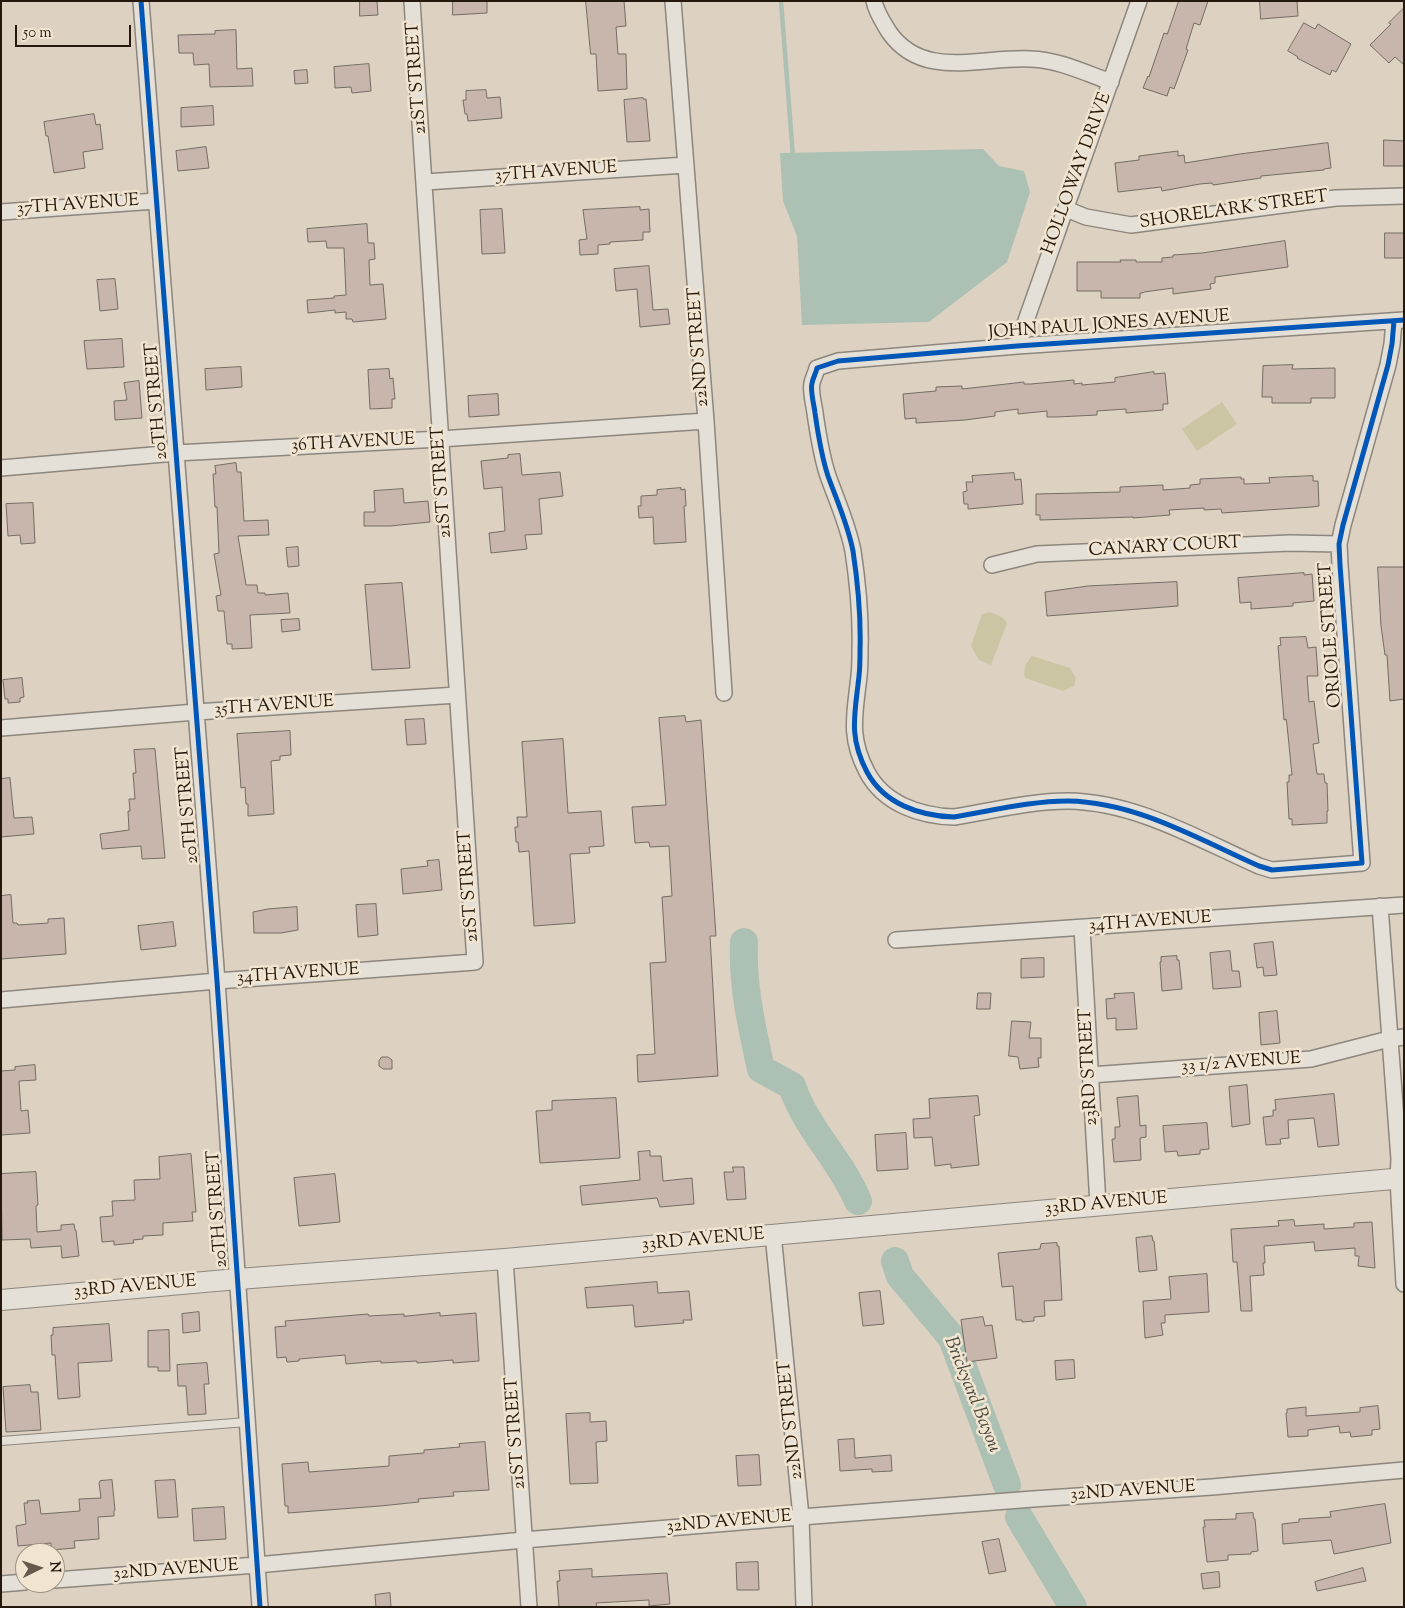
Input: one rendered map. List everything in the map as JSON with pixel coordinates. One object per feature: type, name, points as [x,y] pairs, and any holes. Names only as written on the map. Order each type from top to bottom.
[{"type":"street","name":"20TH STREET","points":[[141,1],[218,981],[260,1607]]},
{"type":"street","name":"21ST STREET","points":[[412,1],[475,962]]},
{"type":"street","name":"22ND STREET","points":[[673,1],[706,421],[724,693]]},
{"type":"street","points":[[874,1],[879,16],[892,37],[905,49],[920,57],[935,62],[953,64],[1030,58],[1052,61],[1111,82]]},
{"type":"street","name":"HOLLOWAY DRIVE","points":[[1017,346],[1139,1]]},
{"type":"street","name":"37TH AVENUE","points":[[425,182],[686,165]]},
{"type":"street","name":"SHORELARK STREET","points":[[1066,210],[1086,217],[1131,225],[1336,198],[1404,196]]},
{"type":"street","name":"37TH AVENUE","points":[[1,212],[156,201]]},
{"type":"street","name":"JOHN PAUL JONES AVENUE","points":[[1362,863],[1272,870],[1142,814],[1114,806],[1068,801],[1042,803],[954,817],[939,816],[906,808],[879,789],[868,774],[859,756],[854,737],[854,711],[860,675],[857,585],[852,548],[846,524],[828,476],[819,443],[811,384],[817,368],[838,361],[1017,346],[1399,320]]},
{"type":"street","name":"ORIOLE STREET","points":[[1362,863],[1340,544],[1343,525],[1399,320]]},
{"type":"street","name":"36TH AVENUE","points":[[1,468],[176,454],[706,421]]},
{"type":"street","name":"CANARY COURT","points":[[992,565],[1037,554],[1290,543],[1340,544]]},
{"type":"street","name":"35TH AVENUE","points":[[1,728],[196,712],[457,695]]},
{"type":"street","name":"34TH AVENUE","points":[[896,940],[1404,905]]},
{"type":"street","points":[[1380,906],[1396,1038],[1404,1284]]},
{"type":"street","name":"23RD STREET","points":[[1082,928],[1098,1205]]},
{"type":"street","name":"34TH AVENUE","points":[[1,1000],[218,981],[475,962]]},
{"type":"street","name":"33 1/2 AVENUE","points":[[1090,1075],[1311,1059],[1396,1038]]},
{"type":"street","name":"33RD AVENUE","points":[[1,1300],[238,1279],[504,1259],[1401,1178]]},
{"type":"street","name":"22ND STREET","points":[[772,1234],[801,1517],[804,1607]]},
{"type":"street","name":"21ST STREET","points":[[504,1259],[529,1607]]},
{"type":"street","name":"32ND AVENUE","points":[[65,1579],[257,1565],[801,1517],[1212,1487],[1404,1470]]},
{"type":"street","points":[[1,1584],[15,1583]]},
{"type":"lane","points":[[1,1441],[247,1422]]},
{"type":"shaded area","points":[[983,149],[999,166],[1024,171],[1030,192],[1007,262],[929,322],[802,325],[797,236],[783,201],[780,153]]},
{"type":"shaded area","points":[[1222,402],[1237,424],[1197,451],[1182,429]]},
{"type":"shaded area","points":[[990,612],[1002,617],[1007,623],[991,665],[979,660],[971,646],[982,614]]},
{"type":"shaded area","points":[[1032,656],[1070,668],[1076,678],[1074,686],[1063,691],[1025,678],[1024,671]]},
{"type":"building","points":[[360,1],[377,1],[378,15],[360,16]]},
{"type":"building","points":[[453,1],[487,1],[487,13],[453,15]]},
{"type":"building","points":[[586,1],[624,1],[626,26],[616,27],[618,54],[626,54],[627,89],[598,91],[596,54],[591,54]]},
{"type":"building","points":[[1179,1],[1208,1],[1200,25],[1194,23],[1186,49],[1188,50],[1174,89],[1170,87],[1167,96],[1143,88],[1149,77],[1164,33],[1167,34]]},
{"type":"building","points":[[1260,1],[1297,1],[1298,16],[1261,19]]},
{"type":"building","points":[[1404,8],[1404,65],[1395,57],[1389,63],[1370,45]]},
{"type":"building","points":[[1304,23],[1315,29],[1318,24],[1351,44],[1336,72],[1332,70],[1330,75],[1297,58],[1288,51]]},
{"type":"building","points":[[236,30],[237,69],[252,68],[253,86],[210,87],[209,64],[194,65],[193,53],[179,53],[178,35],[215,34],[215,31]]},
{"type":"building","points":[[369,64],[371,91],[352,93],[351,87],[335,88],[334,67]]},
{"type":"building","points":[[307,70],[308,83],[295,84],[294,71]]},
{"type":"building","points":[[486,90],[487,98],[500,97],[502,118],[468,121],[463,100],[466,100],[466,91]]},
{"type":"building","points":[[646,99],[650,141],[627,142],[624,100]]},
{"type":"building","points":[[213,106],[214,125],[181,127],[181,108]]},
{"type":"building","points":[[94,114],[96,125],[100,124],[103,149],[83,152],[85,168],[54,173],[44,122]]},
{"type":"building","points":[[1384,140],[1404,141],[1404,166],[1384,166]]},
{"type":"building","points":[[1328,143],[1331,168],[1324,170],[1261,176],[1261,178],[1213,185],[1212,183],[1200,184],[1162,191],[1161,187],[1118,192],[1115,163],[1139,160],[1139,156],[1178,151],[1178,156],[1184,155],[1185,163]]},
{"type":"building","points":[[206,147],[209,168],[178,171],[176,151]]},
{"type":"building","points":[[640,207],[640,210],[649,209],[650,232],[643,232],[643,240],[610,242],[610,244],[598,245],[598,254],[580,255],[579,240],[587,239],[583,210]]},
{"type":"building","points":[[502,209],[505,253],[482,254],[480,210]]},
{"type":"building","points":[[367,224],[368,243],[374,243],[375,259],[369,260],[370,285],[383,284],[386,319],[353,322],[352,319],[346,319],[346,312],[335,313],[335,310],[308,313],[307,300],[346,295],[344,248],[327,248],[326,241],[308,242],[307,229]]},
{"type":"building","points":[[1385,233],[1404,233],[1404,258],[1385,258]]},
{"type":"building","points":[[1285,241],[1288,267],[1215,277],[1215,283],[1210,284],[1211,289],[1173,294],[1173,288],[1140,293],[1140,298],[1101,298],[1101,291],[1077,291],[1077,262],[1136,260],[1136,262],[1162,262],[1162,258],[1173,257],[1173,255],[1202,253]]},
{"type":"building","points":[[649,266],[653,310],[668,309],[670,324],[640,327],[637,289],[616,291],[614,269]]},
{"type":"building","points":[[115,279],[118,309],[100,311],[97,280]]},
{"type":"building","points":[[122,339],[124,367],[87,369],[84,341]]},
{"type":"building","points":[[1293,365],[1292,369],[1335,368],[1335,398],[1311,398],[1311,403],[1272,403],[1272,397],[1262,397],[1263,366]]},
{"type":"building","points":[[241,367],[242,387],[206,390],[205,369]]},
{"type":"building","points":[[389,369],[390,379],[393,378],[395,399],[392,399],[392,408],[370,409],[368,370]]},
{"type":"building","points":[[1154,372],[1154,374],[1165,373],[1168,404],[1163,404],[1163,410],[1126,413],[1126,409],[1097,411],[1097,415],[1047,417],[1047,411],[1018,414],[1018,409],[995,412],[995,416],[965,420],[916,423],[916,418],[905,419],[903,394],[936,391],[936,387],[962,386],[962,389],[1024,382],[1024,384],[1031,384],[1074,380],[1074,384],[1082,383],[1082,385],[1115,382],[1115,378]]},
{"type":"building","points":[[139,381],[142,418],[115,420],[114,401],[127,400],[124,383]]},
{"type":"building","points":[[498,394],[499,415],[469,417],[468,396]]},
{"type":"building","points":[[520,454],[522,475],[560,472],[563,496],[539,499],[542,534],[525,535],[527,549],[491,553],[489,533],[505,531],[502,487],[484,489],[481,461],[508,458],[508,455]]},
{"type":"building","points":[[236,463],[237,472],[241,472],[244,521],[268,520],[269,535],[238,536],[246,585],[257,585],[258,593],[265,593],[265,595],[288,593],[290,613],[250,615],[252,648],[232,649],[232,644],[227,644],[224,611],[218,611],[216,596],[221,595],[214,554],[219,553],[213,474],[216,474],[215,466]]},
{"type":"building","points":[[1014,473],[1015,480],[1021,479],[1023,504],[968,509],[968,504],[964,504],[963,492],[967,491],[966,482],[973,482],[972,476]]},
{"type":"building","points":[[1313,476],[1313,481],[1318,481],[1319,506],[1222,513],[1221,509],[1204,510],[1204,508],[1169,510],[1170,515],[1133,518],[1040,520],[1040,515],[1036,515],[1036,494],[1120,492],[1120,487],[1163,485],[1163,490],[1190,488],[1190,485],[1200,484],[1200,479],[1241,477],[1241,479],[1244,479],[1244,484],[1270,483],[1269,478]]},
{"type":"building","points":[[681,488],[681,490],[685,489],[686,542],[654,544],[653,517],[639,518],[638,506],[641,506],[641,496],[657,495],[657,490]]},
{"type":"building","points":[[403,489],[404,503],[428,501],[430,522],[390,526],[364,526],[364,512],[375,512],[374,491]]},
{"type":"building","points":[[33,503],[35,543],[21,544],[20,535],[8,536],[6,504]]},
{"type":"building","points":[[298,547],[299,566],[288,567],[286,548]]},
{"type":"building","points":[[1378,567],[1404,567],[1404,699],[1390,701],[1387,655],[1385,655],[1381,626]]},
{"type":"building","points":[[1304,573],[1304,575],[1312,574],[1314,601],[1293,603],[1293,606],[1251,609],[1251,602],[1240,603],[1238,578]]},
{"type":"building","points":[[1177,582],[1178,606],[1047,616],[1045,592],[1088,586]]},
{"type":"building","points":[[402,583],[410,668],[372,670],[365,585]]},
{"type":"building","points":[[299,619],[300,630],[282,632],[281,620]]},
{"type":"building","points":[[1306,637],[1308,648],[1316,647],[1318,676],[1307,676],[1309,702],[1314,701],[1319,743],[1313,744],[1317,774],[1324,774],[1325,783],[1327,783],[1328,811],[1327,823],[1292,825],[1292,819],[1289,819],[1287,782],[1289,782],[1289,775],[1292,775],[1287,725],[1286,719],[1284,720],[1278,646],[1281,645],[1280,638]]},
{"type":"building","points":[[22,678],[24,697],[20,698],[20,702],[8,703],[8,699],[5,699],[3,680]]},
{"type":"building","points":[[685,716],[686,722],[701,720],[716,936],[710,936],[718,1076],[638,1082],[637,1055],[655,1054],[650,963],[666,962],[662,897],[672,896],[669,846],[650,847],[649,842],[635,843],[632,807],[666,805],[659,718]]},
{"type":"building","points":[[424,719],[426,744],[407,745],[405,720]]},
{"type":"building","points":[[290,731],[291,755],[280,756],[280,760],[271,761],[274,814],[248,816],[245,787],[241,788],[237,734]]},
{"type":"building","points":[[563,739],[568,813],[601,811],[604,846],[589,847],[590,853],[570,854],[575,923],[534,926],[529,851],[519,852],[515,827],[518,827],[517,817],[527,817],[522,742]]},
{"type":"building","points":[[155,749],[165,858],[142,859],[141,846],[102,849],[100,834],[129,830],[129,799],[135,799],[133,773],[136,773],[134,750]]},
{"type":"building","points":[[10,778],[14,818],[32,817],[34,834],[1,837],[1,779]]},
{"type":"building","points":[[439,860],[442,890],[403,894],[401,869],[428,866],[427,861]]},
{"type":"building","points":[[11,895],[13,923],[18,925],[48,923],[48,919],[64,918],[66,954],[1,959],[1,896]]},
{"type":"building","points":[[376,904],[378,935],[358,937],[356,905]]},
{"type":"building","points":[[297,907],[298,930],[281,933],[254,933],[253,912]]},
{"type":"building","points":[[173,922],[176,946],[141,950],[138,926]]},
{"type":"building","points":[[1273,942],[1277,975],[1264,976],[1263,967],[1257,968],[1254,944]]},
{"type":"building","points":[[1230,951],[1232,971],[1239,971],[1241,987],[1213,989],[1210,953]]},
{"type":"building","points":[[1177,956],[1182,989],[1162,991],[1161,957]]},
{"type":"building","points":[[1044,958],[1044,977],[1021,978],[1021,959]]},
{"type":"building","points":[[978,993],[991,993],[990,1009],[977,1009]]},
{"type":"building","points":[[1134,993],[1137,1029],[1116,1030],[1116,1018],[1107,1019],[1106,999],[1115,998],[1114,994]]},
{"type":"building","points":[[1277,1011],[1280,1043],[1261,1045],[1259,1013]]},
{"type":"building","points":[[1012,1021],[1031,1022],[1029,1038],[1041,1038],[1041,1058],[1038,1058],[1039,1067],[1020,1069],[1018,1057],[1009,1056]]},
{"type":"building","points":[[382,1057],[388,1057],[392,1060],[392,1069],[383,1069],[379,1066],[379,1061]]},
{"type":"building","points":[[35,1065],[36,1080],[19,1081],[21,1111],[28,1110],[30,1133],[1,1135],[1,1071],[15,1070],[15,1067]]},
{"type":"building","points":[[1247,1085],[1250,1124],[1232,1127],[1229,1087]]},
{"type":"building","points":[[1334,1094],[1339,1145],[1318,1147],[1314,1118],[1288,1120],[1289,1138],[1280,1139],[1281,1144],[1266,1145],[1263,1117],[1273,1116],[1273,1110],[1276,1110],[1275,1100]]},
{"type":"building","points":[[978,1096],[980,1115],[974,1116],[979,1165],[951,1168],[951,1164],[935,1166],[932,1137],[914,1138],[913,1119],[930,1118],[929,1099]]},
{"type":"building","points":[[1138,1096],[1140,1126],[1146,1125],[1146,1137],[1140,1138],[1141,1160],[1114,1162],[1112,1139],[1115,1139],[1115,1127],[1120,1127],[1117,1098]]},
{"type":"building","points":[[616,1098],[620,1158],[540,1163],[536,1111],[552,1110],[552,1101]]},
{"type":"building","points":[[1207,1123],[1209,1149],[1200,1150],[1200,1154],[1178,1156],[1177,1151],[1165,1152],[1163,1126]]},
{"type":"building","points":[[906,1133],[908,1169],[877,1171],[875,1135]]},
{"type":"building","points":[[650,1151],[650,1156],[661,1156],[663,1181],[692,1178],[694,1204],[660,1207],[657,1198],[582,1205],[580,1186],[640,1180],[638,1152]]},
{"type":"building","points":[[191,1154],[196,1212],[192,1212],[193,1221],[163,1223],[163,1235],[143,1236],[143,1239],[133,1240],[134,1243],[114,1245],[114,1241],[102,1242],[100,1217],[113,1216],[112,1201],[135,1200],[134,1180],[160,1179],[159,1157]]},
{"type":"building","points":[[733,1167],[744,1167],[746,1199],[727,1200],[724,1172],[733,1172]]},
{"type":"building","points":[[36,1172],[37,1232],[61,1230],[61,1225],[74,1224],[79,1256],[62,1258],[61,1246],[31,1248],[30,1239],[2,1240],[1,1174]]},
{"type":"building","points":[[335,1174],[340,1222],[299,1226],[294,1178]]},
{"type":"building","points":[[1294,1220],[1295,1226],[1324,1224],[1324,1229],[1354,1227],[1354,1223],[1372,1222],[1375,1268],[1358,1266],[1359,1256],[1355,1256],[1355,1248],[1315,1251],[1314,1242],[1264,1246],[1264,1275],[1250,1276],[1252,1311],[1241,1311],[1237,1262],[1233,1262],[1231,1229],[1279,1226],[1278,1221]]},
{"type":"building","points":[[1152,1236],[1157,1270],[1139,1272],[1136,1238]]},
{"type":"building","points":[[1057,1243],[1057,1246],[1059,1246],[1062,1300],[1044,1301],[1045,1316],[1034,1317],[1034,1321],[1022,1322],[1022,1320],[1016,1320],[1013,1286],[1002,1287],[998,1253],[1040,1249],[1041,1244]]},
{"type":"building","points":[[1207,1274],[1209,1312],[1165,1315],[1165,1323],[1161,1323],[1163,1335],[1145,1338],[1143,1301],[1171,1299],[1169,1277]]},
{"type":"building","points":[[657,1282],[658,1293],[689,1291],[692,1320],[683,1320],[684,1323],[635,1327],[633,1305],[587,1308],[585,1288]]},
{"type":"building","points":[[880,1291],[884,1324],[863,1326],[859,1293]]},
{"type":"building","points":[[199,1312],[200,1331],[183,1333],[182,1314]]},
{"type":"building","points":[[440,1313],[440,1316],[476,1313],[479,1361],[453,1363],[453,1360],[381,1363],[381,1361],[346,1364],[345,1355],[299,1359],[299,1361],[287,1362],[286,1357],[277,1358],[275,1327],[286,1326],[285,1321],[368,1314],[369,1316],[404,1314],[404,1316]]},
{"type":"building","points":[[983,1317],[985,1326],[992,1325],[997,1358],[967,1362],[961,1320]]},
{"type":"building","points":[[109,1324],[112,1361],[78,1363],[80,1397],[58,1399],[55,1355],[52,1355],[51,1335],[53,1335],[53,1328]]},
{"type":"building","points":[[169,1330],[170,1371],[158,1371],[158,1367],[148,1367],[148,1331]]},
{"type":"building","points":[[1074,1360],[1075,1378],[1056,1380],[1055,1361]]},
{"type":"building","points":[[207,1363],[209,1384],[204,1384],[206,1414],[188,1415],[186,1386],[178,1386],[177,1365]]},
{"type":"building","points":[[30,1385],[31,1392],[38,1392],[41,1430],[6,1432],[3,1387]]},
{"type":"building","points":[[1378,1406],[1380,1429],[1372,1430],[1372,1435],[1351,1437],[1350,1432],[1340,1433],[1339,1426],[1308,1430],[1308,1436],[1288,1437],[1287,1409],[1306,1407],[1306,1416],[1360,1412],[1360,1408]]},
{"type":"building","points":[[590,1413],[590,1422],[606,1421],[607,1441],[596,1442],[598,1483],[570,1484],[566,1414]]},
{"type":"building","points":[[854,1439],[855,1458],[891,1455],[892,1471],[872,1472],[872,1469],[840,1471],[838,1440]]},
{"type":"building","points":[[485,1442],[489,1490],[453,1492],[454,1496],[418,1499],[419,1502],[380,1506],[288,1513],[288,1506],[285,1506],[282,1464],[308,1462],[309,1472],[389,1466],[389,1456],[424,1453],[424,1450],[460,1447],[459,1444]]},
{"type":"building","points":[[759,1455],[761,1485],[738,1486],[736,1456]]},
{"type":"building","points":[[112,1480],[115,1510],[114,1516],[98,1517],[99,1539],[74,1541],[75,1548],[65,1549],[65,1543],[18,1543],[16,1526],[26,1524],[24,1503],[39,1500],[41,1514],[80,1511],[79,1499],[101,1498],[100,1481]]},
{"type":"building","points":[[175,1480],[178,1517],[158,1518],[155,1481]]},
{"type":"building","points":[[1385,1504],[1391,1543],[1334,1554],[1331,1540],[1283,1544],[1282,1524],[1299,1522],[1299,1519],[1331,1517],[1330,1512]]},
{"type":"building","points":[[224,1507],[226,1539],[194,1541],[192,1509]]},
{"type":"building","points":[[1253,1513],[1258,1551],[1251,1552],[1251,1554],[1228,1555],[1228,1560],[1207,1562],[1204,1520],[1236,1519],[1236,1514]]},
{"type":"building","points":[[999,1539],[1006,1571],[989,1574],[982,1542]]},
{"type":"building","points":[[758,1562],[759,1590],[737,1590],[736,1563]]},
{"type":"building","points":[[1363,1568],[1366,1581],[1317,1591],[1315,1582]]},
{"type":"building","points":[[592,1569],[592,1577],[667,1573],[670,1604],[649,1606],[649,1600],[596,1603],[597,1607],[559,1607],[557,1581],[560,1581],[559,1571]]},
{"type":"building","points":[[1219,1572],[1220,1587],[1203,1589],[1201,1574]]},
{"type":"building","points":[[390,1593],[391,1607],[376,1607],[375,1595]]},
{"type":"waterway","points":[[781,1],[793,157]]},
{"type":"waterway","name":"Brickyard Bayou","points":[[744,942],[746,990],[761,1069],[792,1086],[806,1117],[843,1172],[858,1201]]},
{"type":"waterway","name":"Brickyard Bayou","points":[[895,1261],[900,1276],[952,1338],[1007,1485]]},
{"type":"waterway","name":"Brickyard Bayou","points":[[1019,1517],[1073,1607]]},
{"type":"cycle path","points":[[141,1],[217,981],[260,1607]]},
{"type":"cycle path","points":[[1394,321],[1388,365],[1339,544],[1362,863],[1272,870],[1142,815],[1093,803],[1054,801],[954,817],[928,814],[916,811],[893,800],[874,783],[861,759],[855,736],[854,725],[860,660],[858,588],[851,541],[828,476],[820,444],[811,390],[817,368],[838,361],[1017,346],[1404,320]]}]
